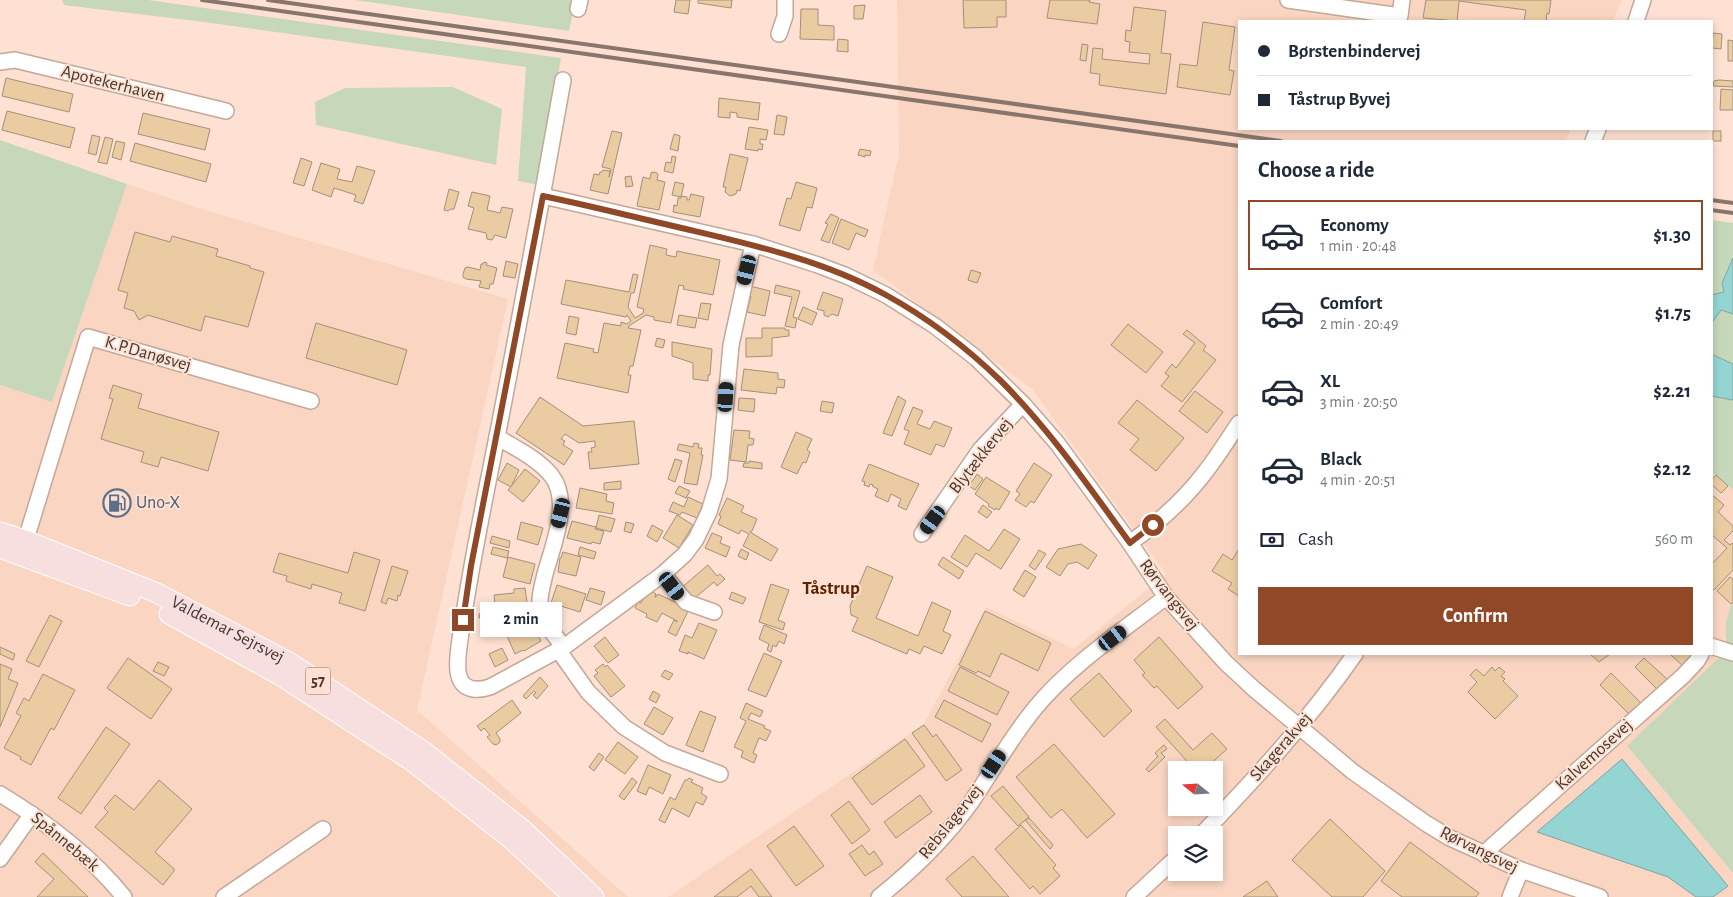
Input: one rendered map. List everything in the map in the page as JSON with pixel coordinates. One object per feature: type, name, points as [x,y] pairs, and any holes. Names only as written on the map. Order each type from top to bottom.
[{"type":"main road","name":"Valdemar Sejrsvej","points":[[0,532],[23,548],[152,604],[281,676],[413,762],[512,840],[574,897]]},
{"type":"main road","name":"Valdemar Sejrsvej","points":[[0,548],[23,548],[157,594],[289,662],[422,750],[521,828],[594,897]]},
{"type":"street","points":[[778,34],[785,16],[786,0]]},
{"type":"street","points":[[1288,0],[1400,16],[1402,0]]},
{"type":"street","points":[[1636,20],[1644,0]]},
{"type":"street","name":"Apotekerhaven","points":[[0,62],[15,60],[226,111]]},
{"type":"street","points":[[563,80],[543,196],[471,566],[460,638],[458,674],[468,688],[484,689],[562,649],[663,574],[685,554],[696,539],[709,512],[719,479],[731,345],[753,244]]},
{"type":"street","name":"Rørvangsvej","points":[[543,196],[753,244],[840,274],[886,295],[935,326],[976,358],[1023,404],[1057,443],[1130,543],[1166,597],[1226,663],[1254,690],[1352,772],[1450,838],[1485,856],[1600,897]]},
{"type":"street","name":"K.P.Danøsvej","points":[[23,548],[88,337],[311,401]]},
{"type":"street","name":"Blytækkervej","points":[[922,534],[980,450],[1023,404]]},
{"type":"street","points":[[1130,543],[1180,501],[1206,471],[1238,424]]},
{"type":"street","points":[[497,437],[544,468],[557,484],[561,495],[561,513],[540,602],[544,620],[588,692],[624,727],[665,753],[720,774]]},
{"type":"street","points":[[663,574],[686,602],[714,612]]},
{"type":"street","name":"Rebslagervej","points":[[880,897],[908,873],[949,830],[972,801],[1015,734],[1050,691],[1092,654],[1166,597]]},
{"type":"street","points":[[1713,647],[1733,653]]},
{"type":"street","name":"Skagerakvej","points":[[1210,826],[1300,727],[1332,688],[1354,655]]},
{"type":"street","name":"Kalvemosevej","points":[[1485,856],[1490,848],[1683,676],[1700,655]]},
{"type":"street","name":"Spånnebæk","points":[[0,794],[68,840],[124,897]]},
{"type":"street","points":[[0,859],[32,814]]},
{"type":"street","points":[[224,897],[323,829]]},
{"type":"street","points":[[1134,897],[1168,865]]},
{"type":"street","points":[[1510,897],[1521,870]]},
{"type":"shaded area","points":[[897,0],[1622,0],[1613,20],[1238,20],[1238,130],[1571,130],[1566,140],[1238,140],[1238,655],[1713,655],[1713,473],[1733,490],[1733,598],[1726,651],[1627,747],[1733,873],[1733,897],[668,897],[924,724],[986,607],[1074,649],[1166,574],[1033,390],[873,270],[899,154]]},
{"type":"shaded area","points":[[127,184],[198,208],[508,299],[417,710],[628,897],[0,897],[0,385],[52,402]]},
{"type":"green space","points":[[62,0],[148,0],[561,58],[539,185],[518,181],[526,67],[204,22],[64,5]]},
{"type":"green space","points":[[355,0],[570,0],[573,13],[569,31]]},
{"type":"green space","points":[[453,87],[502,109],[496,165],[316,125],[315,102],[345,88]]},
{"type":"green space","points":[[0,140],[127,184],[52,402],[0,385]]},
{"type":"green space","points":[[1713,220],[1733,223],[1733,258],[1722,283],[1725,292],[1713,295]]},
{"type":"green space","points":[[1721,310],[1733,314],[1733,364],[1713,355],[1713,321]]},
{"type":"green space","points":[[1713,396],[1733,400],[1733,490],[1713,473]]},
{"type":"green space","points":[[1733,598],[1733,873],[1627,746],[1726,651],[1726,623]]},
{"type":"water","points":[[1733,258],[1733,314],[1721,310],[1713,321],[1713,295],[1724,292],[1722,283]]},
{"type":"water","points":[[1713,355],[1733,364],[1733,400],[1713,396]]},
{"type":"water","points":[[1622,759],[1728,886],[1713,897],[1696,897],[1668,877],[1537,832]]},
{"type":"building","points":[[676,0],[690,0],[688,14],[674,12]]},
{"type":"building","points":[[698,0],[732,0],[731,8],[698,3]]},
{"type":"building","points":[[963,0],[1006,0],[1006,17],[997,17],[997,27],[964,28]]},
{"type":"building","points":[[1050,0],[1090,0],[1089,2],[1100,4],[1097,24],[1047,18]]},
{"type":"building","points":[[1426,0],[1551,0],[1546,20],[1524,20],[1526,10],[1459,1],[1457,20],[1423,18]]},
{"type":"building","points":[[865,5],[863,19],[854,19],[854,6]]},
{"type":"building","points":[[1134,7],[1166,11],[1161,53],[1171,54],[1166,94],[1099,85],[1100,74],[1090,73],[1093,48],[1103,49],[1102,59],[1149,64],[1150,54],[1129,52],[1130,42],[1125,41],[1126,30],[1131,31]]},
{"type":"building","points":[[801,9],[818,9],[818,25],[834,26],[834,40],[800,39]]},
{"type":"building","points":[[1203,22],[1235,27],[1229,70],[1234,71],[1230,95],[1177,87],[1180,64],[1197,66]]},
{"type":"building","points":[[1713,33],[1722,34],[1721,49],[1713,48]]},
{"type":"building","points":[[838,39],[848,40],[848,52],[837,51]]},
{"type":"building","points":[[1728,40],[1733,41],[1733,61],[1728,61]]},
{"type":"building","points":[[1082,44],[1088,45],[1086,61],[1080,60]]},
{"type":"building","points":[[6,78],[73,94],[69,112],[2,96]]},
{"type":"building","points":[[1714,81],[1733,81],[1733,87],[1713,86]]},
{"type":"building","points":[[1721,89],[1733,90],[1733,110],[1720,110]]},
{"type":"building","points":[[719,98],[760,103],[758,120],[737,117],[737,113],[730,112],[730,118],[718,117]]},
{"type":"building","points":[[7,111],[75,128],[70,148],[2,130]]},
{"type":"building","points":[[143,113],[210,129],[205,150],[138,134]]},
{"type":"building","points":[[777,115],[787,117],[784,135],[774,134]]},
{"type":"building","points":[[749,127],[768,130],[766,140],[760,139],[760,144],[763,144],[762,150],[745,149]]},
{"type":"building","points":[[612,131],[622,133],[608,194],[590,190],[594,174],[599,175],[603,170],[610,171],[609,177],[611,169],[602,167]]},
{"type":"building","points":[[1713,131],[1721,131],[1721,141],[1713,141]]},
{"type":"building","points":[[674,134],[680,136],[678,151],[670,149]]},
{"type":"building","points":[[92,135],[100,137],[96,155],[88,153]]},
{"type":"building","points":[[105,137],[113,139],[107,164],[98,162]]},
{"type":"building","points":[[116,141],[125,143],[121,160],[112,157]]},
{"type":"building","points":[[135,143],[211,164],[206,182],[130,161]]},
{"type":"building","points":[[860,149],[871,151],[870,156],[858,155]]},
{"type":"building","points":[[730,154],[748,158],[740,191],[737,190],[736,194],[730,196],[725,192],[726,187],[723,187]]},
{"type":"building","points":[[672,156],[676,157],[673,173],[664,171],[666,162],[671,163]]},
{"type":"building","points":[[301,158],[312,162],[304,186],[293,183]]},
{"type":"building","points":[[321,163],[340,169],[337,179],[352,182],[357,166],[375,171],[363,204],[354,201],[356,195],[334,188],[331,197],[312,190]]},
{"type":"building","points":[[653,172],[658,175],[657,180],[665,182],[659,210],[637,206],[643,177],[650,179]]},
{"type":"building","points":[[631,176],[633,186],[626,187],[625,177]]},
{"type":"building","points":[[675,182],[684,184],[681,197],[672,195]]},
{"type":"building","points":[[796,182],[817,188],[812,208],[807,207],[800,231],[779,225],[787,198],[791,199]]},
{"type":"building","points":[[449,189],[459,192],[454,209],[448,211],[444,210]]},
{"type":"building","points":[[472,192],[490,196],[487,210],[500,213],[502,207],[513,209],[506,238],[495,235],[492,240],[487,239],[486,233],[468,229],[474,208],[468,206]]},
{"type":"building","points":[[691,194],[704,197],[700,217],[673,212],[674,205],[677,206],[678,198],[682,196],[687,197],[687,200],[689,200]]},
{"type":"building","points":[[831,214],[839,218],[829,243],[821,240],[828,224],[825,223]]},
{"type":"building","points":[[841,219],[868,230],[865,237],[856,233],[849,250],[832,243]]},
{"type":"building","points":[[135,232],[170,242],[172,236],[218,249],[216,256],[264,272],[248,327],[205,316],[201,331],[148,315],[139,320],[134,311],[124,308],[128,293],[118,290]]},
{"type":"building","points":[[650,245],[667,249],[666,255],[676,257],[677,251],[720,260],[713,295],[683,289],[684,286],[679,285],[671,323],[654,320],[654,317],[646,315],[629,326],[628,328],[641,330],[633,366],[630,366],[628,375],[631,375],[628,393],[557,378],[565,343],[594,349],[593,352],[598,353],[604,323],[621,326],[621,322],[627,324],[631,321],[627,315],[626,317],[561,304],[566,280],[629,292],[633,274],[638,275],[634,293],[631,293],[628,307],[635,318],[643,313],[644,309],[637,307]]},
{"type":"building","points":[[506,261],[518,264],[515,278],[503,276]]},
{"type":"building","points":[[487,263],[486,265],[497,268],[493,284],[490,284],[489,289],[479,287],[481,281],[463,277],[465,268],[480,270],[481,264]]},
{"type":"building","points":[[971,270],[981,273],[977,283],[968,280]]},
{"type":"building","points":[[776,285],[800,291],[793,317],[797,318],[795,328],[785,326],[792,297],[774,293]]},
{"type":"building","points":[[750,286],[770,291],[765,316],[747,312],[751,296],[748,296]]},
{"type":"building","points":[[823,292],[843,299],[838,316],[832,314],[828,317],[824,315],[824,311],[817,309]]},
{"type":"building","points":[[701,303],[711,304],[708,320],[698,318]]},
{"type":"building","points":[[803,307],[817,313],[812,325],[798,319]]},
{"type":"building","points":[[679,315],[697,318],[695,328],[677,325]]},
{"type":"building","points":[[569,316],[579,318],[576,335],[566,333]]},
{"type":"building","points":[[316,323],[407,350],[397,385],[306,358]]},
{"type":"building","points":[[1128,324],[1163,352],[1146,373],[1111,345]]},
{"type":"building","points":[[762,328],[785,328],[785,330],[789,330],[789,336],[772,338],[772,356],[746,357],[746,338],[762,338]]},
{"type":"building","points":[[1187,330],[1206,346],[1203,350],[1216,360],[1182,402],[1161,386],[1169,376],[1165,373],[1172,364],[1176,368],[1195,343],[1183,334]]},
{"type":"building","points":[[657,338],[665,340],[663,348],[655,346]]},
{"type":"building","points":[[672,342],[712,349],[708,381],[693,379],[693,363],[672,356]]},
{"type":"building","points":[[744,369],[778,373],[778,379],[785,380],[784,388],[777,387],[776,394],[741,390]]},
{"type":"building","points":[[113,385],[142,394],[138,408],[219,432],[208,471],[161,457],[158,467],[141,462],[144,452],[101,439],[113,399],[109,398]]},
{"type":"building","points":[[1195,391],[1223,412],[1207,433],[1179,411]]},
{"type":"building","points":[[898,396],[906,401],[892,436],[883,433]]},
{"type":"building","points":[[540,397],[583,426],[634,421],[639,464],[590,469],[588,452],[592,452],[591,448],[595,447],[595,441],[579,443],[565,434],[561,439],[565,441],[563,445],[573,451],[564,465],[516,433]]},
{"type":"building","points":[[739,398],[755,399],[754,412],[738,410]]},
{"type":"building","points":[[1137,400],[1184,438],[1156,471],[1130,450],[1139,439],[1118,423]]},
{"type":"building","points":[[822,401],[834,403],[832,413],[820,411]]},
{"type":"building","points":[[913,407],[923,411],[917,424],[930,429],[934,421],[952,428],[944,447],[936,444],[931,455],[904,444],[909,431],[904,429]]},
{"type":"building","points":[[734,430],[750,431],[749,438],[754,439],[753,445],[748,445],[746,462],[730,460]]},
{"type":"building","points":[[796,432],[812,439],[807,450],[810,452],[806,463],[803,462],[797,474],[781,467]]},
{"type":"building","points":[[694,443],[699,444],[698,448],[702,448],[701,455],[703,455],[697,485],[684,483],[690,453],[677,450],[679,444],[693,447]]},
{"type":"building","points":[[675,459],[682,461],[675,482],[668,479]]},
{"type":"building","points":[[749,461],[762,463],[762,469],[743,467],[744,463],[749,463]]},
{"type":"building","points":[[507,463],[519,470],[511,487],[498,480]]},
{"type":"building","points":[[1034,463],[1052,475],[1034,503],[1031,501],[1026,507],[1015,500],[1020,494],[1016,491]]},
{"type":"building","points":[[869,464],[919,484],[906,510],[898,506],[901,499],[891,494],[888,502],[875,496],[878,489],[873,485],[870,484],[869,487],[864,485],[865,482],[862,481]]},
{"type":"building","points":[[525,469],[540,481],[523,502],[508,490]]},
{"type":"building","points":[[977,474],[983,479],[975,490],[969,486]]},
{"type":"building","points":[[1716,475],[1728,486],[1721,493],[1713,486],[1713,479]]},
{"type":"building","points":[[986,477],[1010,492],[999,510],[988,506],[989,504],[975,494]]},
{"type":"building","points":[[621,481],[621,489],[604,490],[604,483]]},
{"type":"building","points":[[679,486],[690,491],[686,498],[675,493]]},
{"type":"building","points":[[580,488],[607,494],[606,501],[614,503],[612,514],[576,508]]},
{"type":"building","points":[[109,495],[126,501],[122,514],[105,509]]},
{"type":"building","points":[[1713,496],[1724,505],[1718,512],[1733,526],[1733,531],[1724,540],[1730,545],[1733,544],[1733,570],[1714,590],[1713,563],[1727,548],[1713,536]]},
{"type":"building","points":[[688,497],[703,504],[697,518],[682,512],[680,515],[669,511],[673,502],[684,507]]},
{"type":"building","points":[[727,498],[744,506],[741,512],[757,519],[750,532],[778,549],[771,561],[743,546],[749,534],[741,530],[739,534],[718,524],[721,516],[719,515]]},
{"type":"building","points":[[983,505],[992,512],[987,518],[978,512]]},
{"type":"building","points":[[599,515],[615,519],[611,532],[596,528]]},
{"type":"building","points":[[677,515],[693,525],[679,548],[663,538]]},
{"type":"building","points":[[572,521],[604,531],[600,544],[592,542],[591,544],[567,538]]},
{"type":"building","points":[[521,522],[543,528],[538,545],[517,539]]},
{"type":"building","points":[[626,522],[634,524],[631,533],[624,531]]},
{"type":"building","points":[[652,525],[663,531],[657,542],[647,536]]},
{"type":"building","points":[[1004,529],[1020,539],[1001,569],[976,553],[967,567],[951,557],[965,535],[989,551]]},
{"type":"building","points":[[712,533],[722,537],[720,543],[730,547],[726,557],[705,548]]},
{"type":"building","points":[[492,536],[510,541],[509,548],[490,543]]},
{"type":"building","points":[[1081,544],[1097,555],[1088,569],[1077,562],[1068,564],[1060,576],[1046,567],[1058,549]]},
{"type":"building","points":[[493,547],[509,551],[507,558],[491,554]]},
{"type":"building","points":[[580,547],[596,552],[594,559],[578,555]]},
{"type":"building","points":[[741,549],[749,553],[746,560],[738,556]]},
{"type":"building","points":[[1039,550],[1046,554],[1035,570],[1029,566]]},
{"type":"building","points":[[1238,551],[1238,595],[1228,589],[1232,583],[1212,571],[1223,554],[1232,560]]},
{"type":"building","points":[[354,552],[380,560],[365,611],[339,603],[342,593],[312,584],[311,589],[286,581],[287,576],[273,572],[279,553],[348,573]]},
{"type":"building","points":[[563,552],[581,557],[576,576],[558,572]]},
{"type":"building","points":[[508,557],[535,564],[530,584],[503,577]]},
{"type":"building","points":[[943,557],[964,571],[959,579],[938,565]]},
{"type":"building","points":[[708,565],[717,576],[720,574],[725,579],[717,586],[714,582],[691,601],[680,589]]},
{"type":"building","points":[[392,566],[408,571],[397,601],[388,598],[386,604],[381,602]]},
{"type":"building","points":[[867,566],[893,577],[876,618],[918,636],[932,602],[951,611],[943,631],[951,635],[942,654],[924,646],[920,654],[909,649],[907,654],[852,631],[858,618],[851,615],[850,606]]},
{"type":"building","points":[[1025,570],[1036,577],[1024,597],[1013,590]]},
{"type":"building","points":[[1730,577],[1733,579],[1733,602],[1731,604],[1717,591]]},
{"type":"building","points":[[771,584],[789,590],[778,620],[785,623],[783,630],[759,622]]},
{"type":"building","points":[[557,585],[586,594],[580,612],[551,603]]},
{"type":"building","points":[[525,588],[528,609],[496,613],[494,595],[514,593],[514,589]]},
{"type":"building","points":[[590,588],[605,592],[601,605],[586,600]]},
{"type":"building","points":[[651,591],[656,594],[655,597],[658,594],[679,604],[688,611],[676,636],[668,632],[674,620],[677,621],[662,613],[657,622],[646,617],[647,614],[635,608],[638,602],[641,603]]},
{"type":"building","points":[[732,592],[746,598],[743,604],[729,599]]},
{"type":"building","points":[[985,611],[1051,643],[1038,671],[1001,653],[990,677],[959,665]]},
{"type":"building","points":[[491,612],[492,619],[485,620],[484,617],[479,618],[479,614]]},
{"type":"building","points":[[50,615],[62,621],[39,667],[26,661]]},
{"type":"building","points":[[699,623],[717,630],[704,659],[688,652],[688,654],[679,651],[685,635],[692,638]]},
{"type":"building","points":[[532,624],[541,641],[515,654],[507,636]]},
{"type":"building","points":[[764,625],[787,635],[784,644],[779,641],[776,647],[773,645],[771,652],[767,650],[769,644],[759,639]]},
{"type":"building","points":[[605,637],[619,655],[608,663],[594,646]]},
{"type":"building","points":[[1159,637],[1203,687],[1178,709],[1157,686],[1154,688],[1142,675],[1145,673],[1134,660]]},
{"type":"building","points":[[0,647],[15,654],[13,660],[0,654]]},
{"type":"building","points":[[502,648],[508,660],[495,667],[489,654]]},
{"type":"building","points":[[764,653],[782,661],[766,697],[748,690]]},
{"type":"building","points":[[1591,655],[1609,655],[1599,662]]},
{"type":"building","points":[[1671,655],[1692,655],[1683,666]]},
{"type":"building","points":[[128,658],[172,689],[151,719],[107,688]]},
{"type":"building","points":[[1644,658],[1668,680],[1658,690],[1635,667]]},
{"type":"building","points":[[158,662],[169,667],[164,676],[153,671]]},
{"type":"building","points":[[0,664],[12,669],[8,679],[18,683],[0,727]]},
{"type":"building","points":[[603,664],[605,667],[607,665],[625,686],[611,697],[594,676],[598,673],[595,670]]},
{"type":"building","points":[[960,667],[1009,692],[997,715],[948,691]]},
{"type":"building","points":[[1492,667],[1495,671],[1499,667],[1505,672],[1501,676],[1505,679],[1503,681],[1518,696],[1495,719],[1468,692],[1477,682],[1470,675],[1476,669],[1484,676]]},
{"type":"building","points":[[665,670],[673,674],[669,680],[661,676]]},
{"type":"building","points":[[1099,673],[1132,711],[1104,737],[1070,699]]},
{"type":"building","points":[[1611,673],[1643,705],[1632,717],[1600,685]]},
{"type":"building","points":[[43,674],[75,690],[54,730],[51,728],[31,765],[4,748],[21,716],[16,713],[24,698],[29,701]]},
{"type":"building","points":[[540,677],[548,686],[537,699],[533,695],[536,693],[534,691],[526,699],[523,696]]},
{"type":"building","points":[[653,691],[660,695],[656,703],[649,699]]},
{"type":"building","points":[[512,700],[521,713],[496,733],[500,742],[496,745],[493,744],[487,737],[490,735],[484,728],[481,731],[477,726]]},
{"type":"building","points":[[944,700],[991,724],[982,742],[935,717]]},
{"type":"building","points":[[746,703],[763,711],[760,717],[751,713],[748,719],[765,726],[764,728],[771,731],[766,741],[759,738],[753,753],[757,755],[754,763],[741,757],[743,751],[734,747],[746,721],[740,718]]},
{"type":"building","points":[[654,707],[673,718],[663,735],[644,724]]},
{"type":"building","points":[[700,711],[716,717],[703,752],[686,745]]},
{"type":"building","points":[[1165,719],[1193,750],[1212,733],[1227,749],[1214,761],[1187,761],[1156,727]]},
{"type":"building","points":[[924,725],[933,737],[936,734],[962,770],[946,781],[912,733]]},
{"type":"building","points":[[106,727],[130,744],[81,814],[58,798]]},
{"type":"building","points":[[905,739],[925,766],[872,805],[852,778]]},
{"type":"building","points":[[618,742],[638,757],[625,774],[605,760]]},
{"type":"building","points":[[1054,744],[1115,814],[1087,838],[1062,809],[1051,818],[1016,777]]},
{"type":"building","points":[[1164,745],[1167,749],[1161,753],[1165,757],[1149,772],[1146,769],[1158,756],[1155,753]]},
{"type":"building","points":[[599,753],[604,757],[594,771],[589,767]]},
{"type":"building","points":[[648,765],[671,775],[663,794],[649,787],[646,795],[637,791]]},
{"type":"building","points":[[632,778],[637,782],[624,800],[619,796]]},
{"type":"building","points":[[689,778],[693,780],[691,782],[703,788],[701,793],[707,797],[703,805],[696,802],[689,817],[672,808],[665,823],[659,820],[670,797],[675,800],[685,780]]},
{"type":"building","points":[[159,780],[192,809],[155,852],[174,869],[163,885],[95,827],[108,812],[104,808],[115,795],[134,810]]},
{"type":"building","points":[[1003,786],[1029,817],[1018,826],[991,796]]},
{"type":"building","points":[[920,795],[932,812],[896,838],[884,822]]},
{"type":"building","points":[[849,801],[870,830],[852,844],[831,815]]},
{"type":"building","points":[[1029,818],[1053,845],[1050,849],[1025,820]]},
{"type":"building","points":[[1330,819],[1385,871],[1363,897],[1332,897],[1292,860]]},
{"type":"building","points":[[1021,825],[1056,865],[1053,868],[1060,876],[1040,894],[1033,886],[1030,889],[995,849]]},
{"type":"building","points":[[794,826],[824,866],[796,886],[767,846]]},
{"type":"building","points":[[1410,842],[1479,893],[1476,897],[1402,897],[1381,881]]},
{"type":"building","points":[[862,845],[869,855],[874,851],[883,864],[865,876],[849,854]]},
{"type":"building","points":[[43,853],[88,897],[37,897],[54,879],[35,862]]},
{"type":"building","points":[[973,856],[1009,897],[962,897],[946,879]]},
{"type":"building","points":[[751,869],[772,897],[759,897],[751,886],[737,897],[714,897]]},
{"type":"building","points":[[1267,881],[1278,897],[1243,897]]},
{"type":"railway","points":[[202,0],[1238,146]]},
{"type":"railway","points":[[268,0],[1274,140]]},
{"type":"railway","points":[[1713,200],[1733,203]]},
{"type":"railway","points":[[1713,210],[1733,213]]},
{"type":"place","name":"Uno-X","points":[[117,503]]},
{"type":"district","name":"Tåstrup","points":[[831,588]]},
{"type":"route","points":[[463,620],[471,566],[543,196],[753,244],[847,276],[886,295],[935,326],[976,358],[1023,404],[1057,443],[1130,543],[1153,525]]}]
